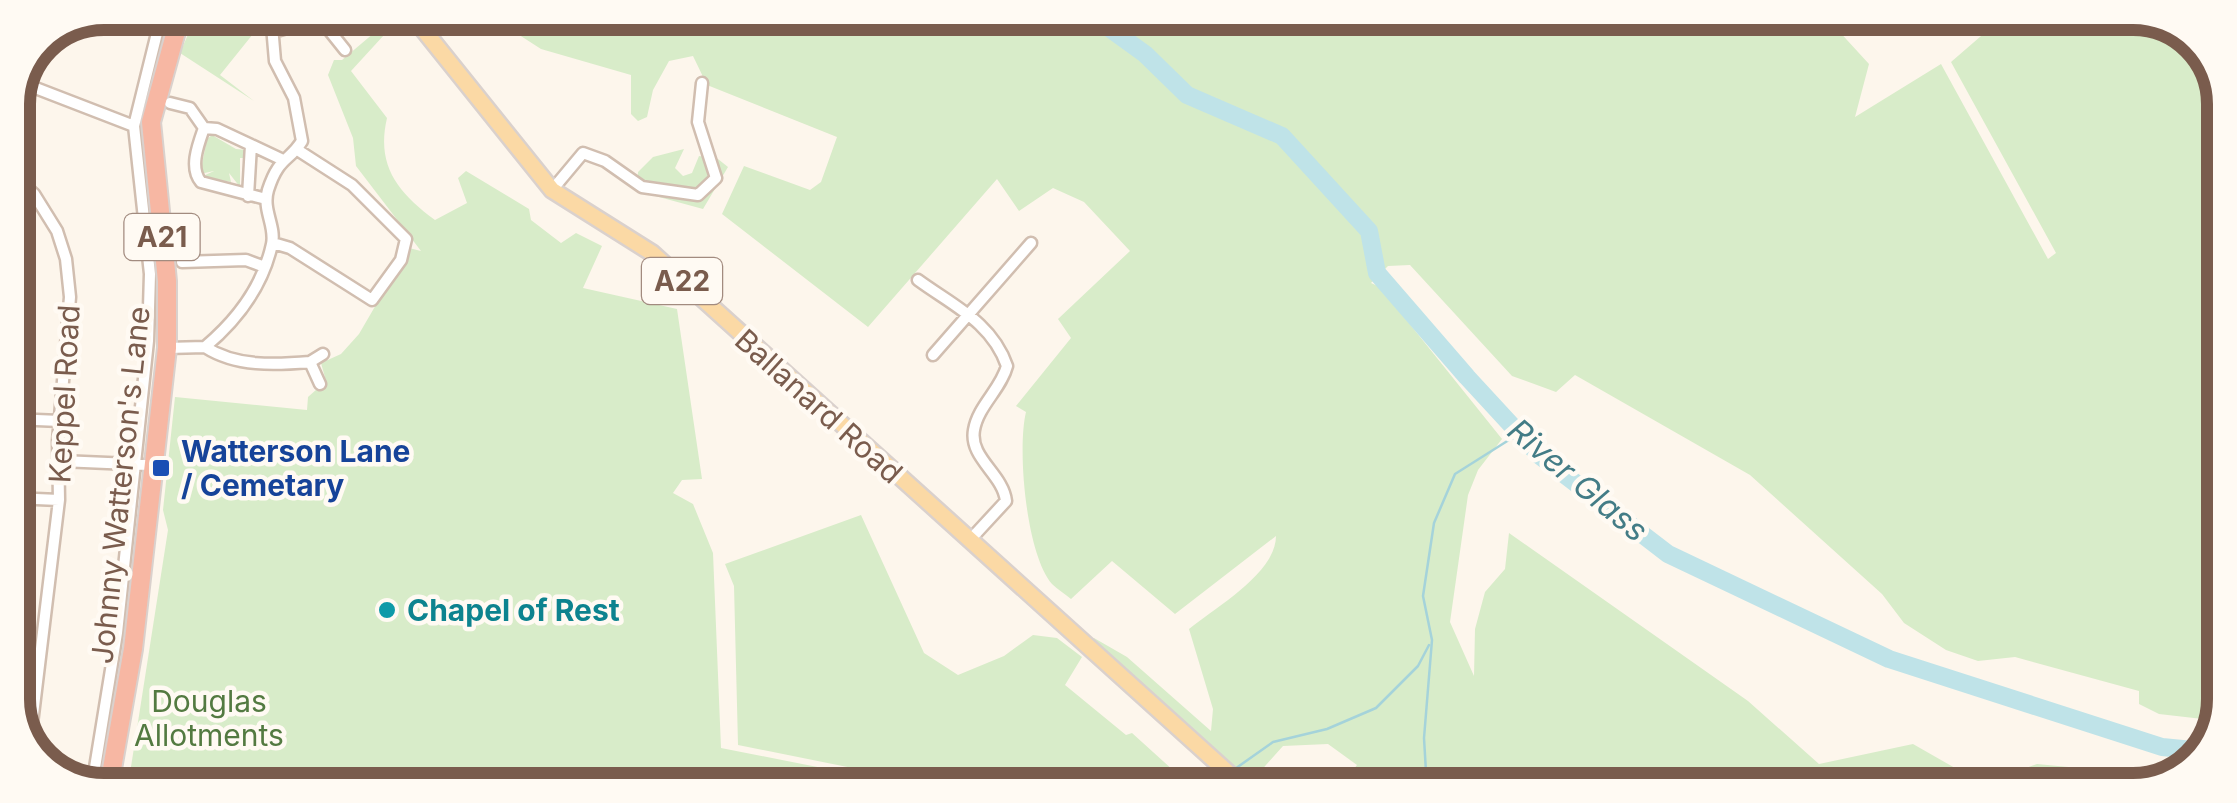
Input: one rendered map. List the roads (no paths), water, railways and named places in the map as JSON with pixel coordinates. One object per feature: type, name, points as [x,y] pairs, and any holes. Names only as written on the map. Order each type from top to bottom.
[{"type":"highway","name":"Johnny Watterson's Lane","points":[[111,773],[130,669],[145,465],[167,348],[167,281],[151,122],[166,31]]},
{"type":"main road","name":"Ballanard Road","points":[[424,30],[552,190],[652,253],[1228,773]]},
{"type":"street","points":[[94,772],[145,465],[150,298],[134,126],[166,31],[163,30]]},
{"type":"street","points":[[205,347],[240,315],[273,243],[266,199],[281,158],[296,149],[303,137],[294,98],[275,61],[273,32],[280,30]]},
{"type":"street","points":[[328,30],[344,50]]},
{"type":"street","points":[[552,190],[582,153],[606,161],[642,187],[698,195],[708,189],[716,178],[700,138],[697,102],[702,83]]},
{"type":"street","points":[[32,87],[134,126]]},
{"type":"street","points":[[175,106],[190,108],[204,128],[194,175],[207,186],[266,199]]},
{"type":"street","points":[[204,128],[217,129],[281,158]]},
{"type":"street","points":[[248,196],[251,145]]},
{"type":"street","points":[[273,243],[290,248],[372,300],[406,246],[400,229],[352,185],[296,149]]},
{"type":"street","name":"Keppel Road","points":[[30,190],[51,219],[66,259],[69,321],[58,500],[33,717]]},
{"type":"street","points":[[933,355],[1031,243]]},
{"type":"street","points":[[182,262],[246,260],[262,266]]},
{"type":"street","points":[[918,280],[969,313],[997,343],[1007,366],[974,424],[973,438],[1004,489],[1006,500],[968,542]]},
{"type":"street","points":[[167,348],[205,347],[226,358],[264,365],[310,362],[323,354]]},
{"type":"street","points":[[310,362],[320,384]]},
{"type":"street","points":[[30,420],[60,421]]},
{"type":"street","points":[[61,461],[145,465]]},
{"type":"street","points":[[30,499],[58,500]]},
{"type":"waterway","name":"River Glass","points":[[1112,30],[1145,54],[1187,95],[1282,136],[1369,231],[1377,273],[1539,455],[1668,554],[1889,659],[2162,747],[2187,749]]},
{"type":"waterway","points":[[1426,773],[1424,738],[1432,640],[1423,596],[1434,523],[1455,474],[1520,433]]},
{"type":"waterway","points":[[1232,771],[1273,742],[1327,729],[1376,708],[1418,666],[1429,645]]},
{"type":"place","name":"Watterson Lane / Cemetary","points":[[161,468]]},
{"type":"place","name":"Chapel of Rest","points":[[387,610]]},
{"type":"park label","name":"Douglas Allotments","points":[[209,718]]}]
